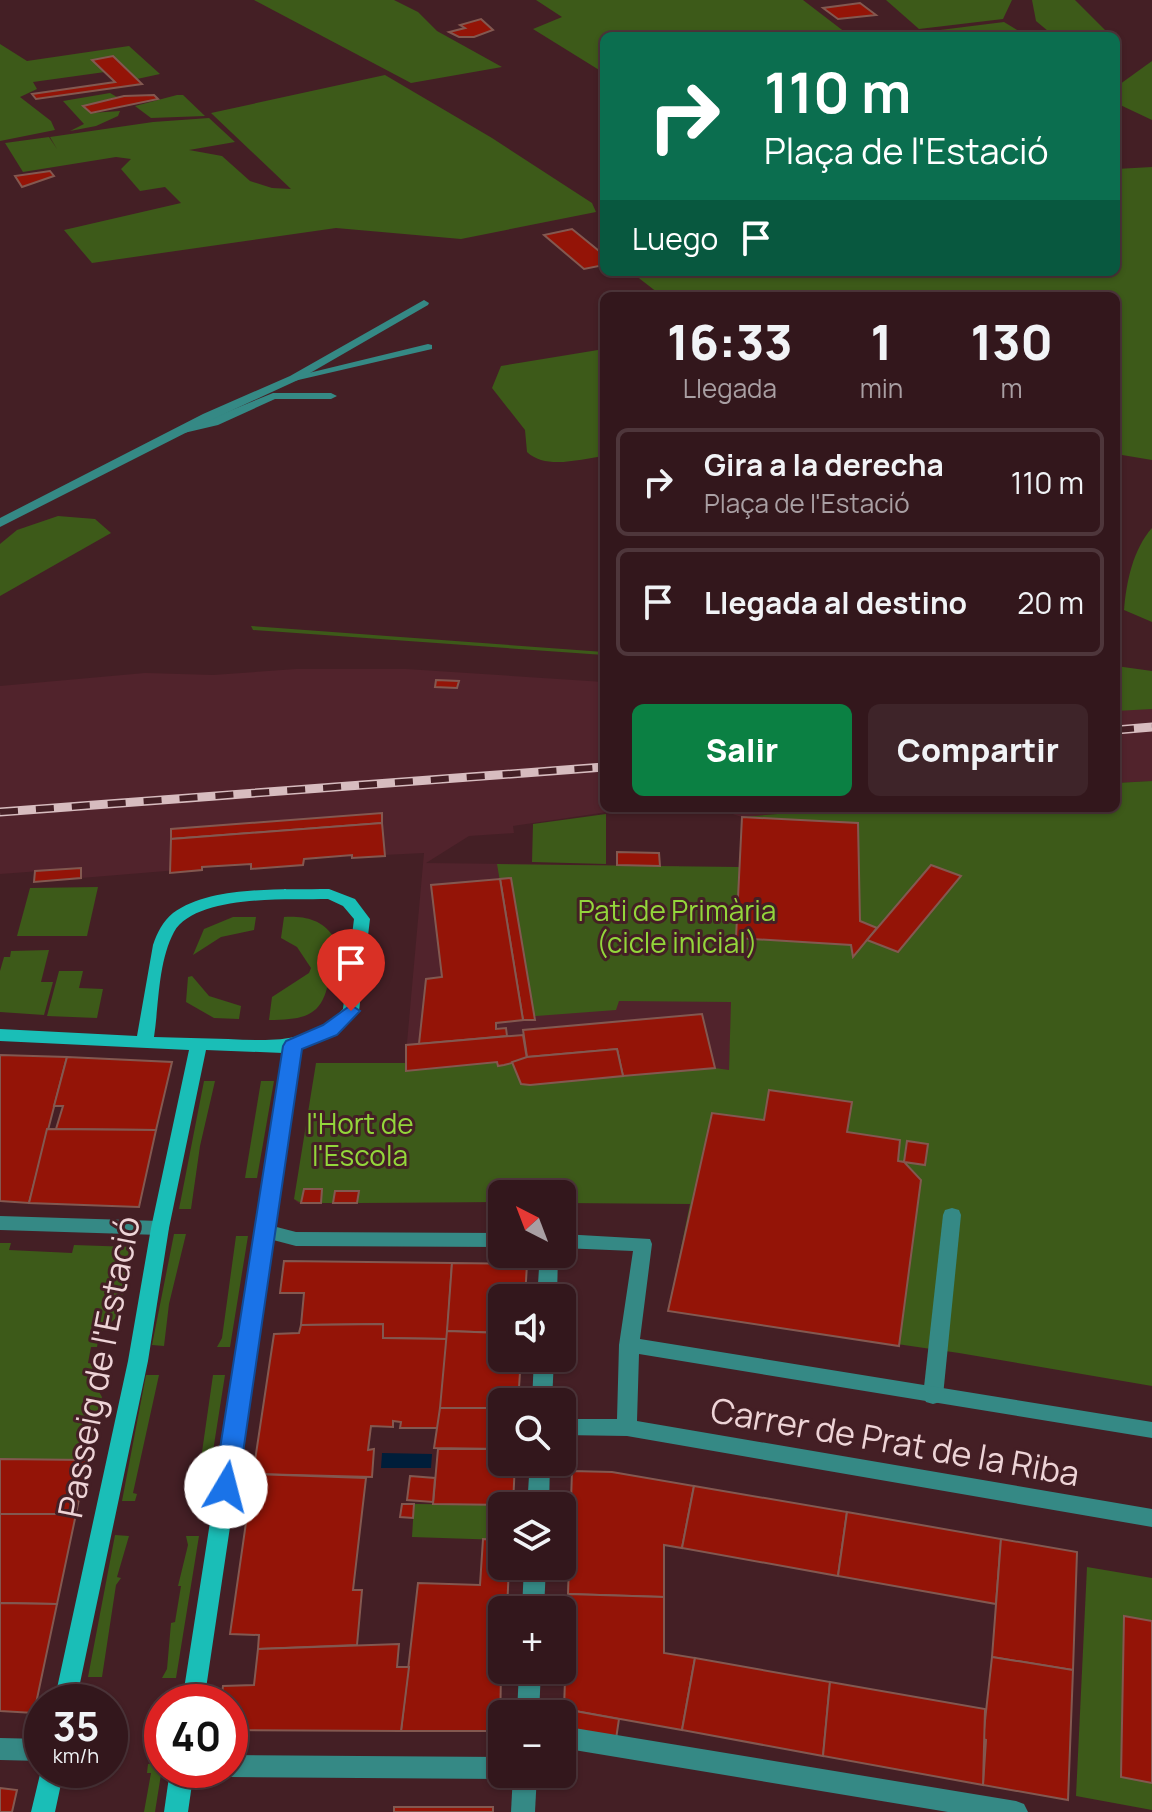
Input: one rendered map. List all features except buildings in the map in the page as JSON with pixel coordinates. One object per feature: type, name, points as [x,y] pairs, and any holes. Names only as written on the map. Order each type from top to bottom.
[{"type":"street","points":[[0,523],[184,429],[294,378],[424,303]]},
{"type":"street","points":[[294,378],[428,347]]},
{"type":"street","points":[[184,429],[214,422],[273,396],[331,396]]},
{"type":"street","points":[[0,1035],[144,1042],[293,1046],[341,1024],[354,1004],[362,919],[360,912],[344,899],[329,894],[207,903],[181,914],[165,932],[144,1042]]},
{"type":"street","name":"Passeig de l'Estació","points":[[69,1684],[138,1361],[160,1228],[199,1044]]},
{"type":"street","points":[[196,1684],[293,1046]]},
{"type":"street","points":[[933,1396],[952,1215]]},
{"type":"street","points":[[0,1223],[160,1228]]},
{"type":"street","points":[[265,1231],[296,1239],[488,1240]]},
{"type":"street","points":[[576,1242],[643,1244],[629,1345],[627,1428]]},
{"type":"street","name":"Carrer de Prat de la Riba","points":[[629,1345],[1152,1430]]},
{"type":"street","name":"Carrer de Prat de la Riba","points":[[576,1427],[627,1428],[1152,1518]]},
{"type":"street","points":[[576,1739],[1016,1812]]},
{"type":"street","points":[[0,1749],[24,1750]]},
{"type":"street","points":[[248,1766],[488,1768]]},
{"type":"street","points":[[43,1812],[48,1788]]},
{"type":"street","points":[[176,1812],[179,1788]]},
{"type":"street","points":[[523,1812],[524,1788]]},
{"type":"shaded area","points":[[296,669],[406,669],[600,682],[600,812],[607,812],[513,826],[514,833],[469,836],[426,863],[679,866],[732,1000],[729,1071],[576,1192],[576,1180],[488,1180],[488,1202],[298,1203],[294,1199],[405,1065],[424,853],[304,859],[303,865],[251,869],[251,864],[81,878],[81,868],[0,874],[0,686],[145,673],[213,675]]},
{"type":"shaded area","points":[[1120,707],[1152,708],[1152,781],[1120,783]]},
{"type":"shaded area","points":[[726,812],[802,812],[742,817]]},
{"type":"green space","points":[[254,0],[394,0],[418,12],[437,31],[502,67],[411,83]]},
{"type":"green space","points":[[536,0],[803,0],[845,32],[600,32],[600,71],[533,29],[562,17]]},
{"type":"green space","points":[[886,0],[1012,0],[1003,19],[919,29]]},
{"type":"green space","points":[[1032,0],[1075,0],[1107,32],[1049,32],[1036,21]]},
{"type":"green space","points":[[1004,22],[1020,32],[924,32]]},
{"type":"green space","points":[[0,44],[27,61],[129,46],[160,74],[137,79],[112,56],[93,60],[105,72],[33,82],[37,89],[20,97],[51,121],[55,130],[0,141]]},
{"type":"green space","points":[[1152,61],[1152,120],[1120,105],[1120,84]]},
{"type":"green space","points":[[385,75],[492,138],[592,203],[596,212],[461,239],[336,228],[92,263],[64,230],[181,203],[165,187],[140,191],[121,169],[131,159],[116,157],[23,172],[5,143],[49,137],[57,149],[50,137],[153,122],[209,118],[235,142],[189,150],[222,156],[250,181],[272,188],[291,189],[211,113]]},
{"type":"green space","points":[[110,93],[117,97],[83,106],[91,113],[120,111],[118,116],[96,126],[70,131],[84,124],[63,101]]},
{"type":"green space","points":[[183,95],[205,116],[151,118],[135,106]]},
{"type":"green space","points":[[1152,167],[1152,460],[1120,455],[1120,292],[657,292],[636,276],[1120,276],[1120,169]]},
{"type":"green space","points":[[600,350],[600,457],[553,462],[527,452],[525,430],[492,388],[501,366]]},
{"type":"green space","points":[[58,516],[95,519],[111,533],[0,596],[0,544],[17,530]]},
{"type":"green space","points":[[1152,528],[1152,622],[1124,610],[1132,567],[1145,536]]},
{"type":"green space","points":[[251,626],[600,652],[600,655],[253,630]]},
{"type":"green space","points":[[1120,667],[1152,671],[1152,709],[1120,711]]},
{"type":"green space","points":[[1152,781],[1152,1386],[959,1353],[668,1311],[690,1204],[576,1203],[576,1180],[488,1180],[488,1202],[357,1203],[358,1191],[335,1191],[333,1203],[321,1203],[322,1189],[301,1203],[294,1199],[316,1063],[405,1063],[406,1045],[523,1035],[527,1057],[617,1049],[623,1076],[715,1068],[729,1070],[731,1002],[619,1001],[616,1010],[523,1017],[497,864],[739,867],[742,817],[802,812],[1120,812],[1120,783]]},
{"type":"green space","points":[[606,814],[606,864],[532,862],[533,824]]},
{"type":"green space","points":[[98,887],[87,936],[17,936],[30,888]]},
{"type":"green space","points":[[233,917],[256,917],[254,930],[221,937],[193,955],[204,929]]},
{"type":"green space","points":[[284,917],[305,918],[323,926],[333,936],[333,955],[325,994],[315,1010],[297,1018],[269,1020],[272,997],[309,973],[311,968],[297,947],[281,938]]},
{"type":"green space","points":[[49,950],[41,982],[53,982],[44,1015],[0,1012],[0,971],[4,957],[10,957],[11,951]]},
{"type":"green space","points":[[59,971],[83,971],[79,988],[103,989],[97,1018],[47,1016]]},
{"type":"green space","points":[[192,976],[209,996],[241,1006],[239,1019],[214,1018],[186,1002],[188,977]]},
{"type":"green space","points":[[204,1081],[215,1081],[200,1146],[191,1209],[179,1209]]},
{"type":"green space","points":[[261,1081],[274,1081],[257,1178],[245,1178]]},
{"type":"green space","points":[[174,1234],[186,1234],[169,1304],[164,1346],[152,1345]]},
{"type":"green space","points":[[236,1236],[248,1236],[230,1347],[217,1347],[222,1338]]},
{"type":"green space","points":[[0,1243],[11,1243],[9,1250],[72,1253],[74,1245],[132,1247],[119,1315],[99,1334],[97,1347],[91,1347],[88,1363],[94,1364],[90,1376],[102,1397],[87,1460],[0,1459]]},
{"type":"green space","points":[[146,1375],[159,1375],[133,1493],[137,1494],[135,1501],[122,1501]]},
{"type":"green space","points":[[213,1375],[225,1375],[205,1502],[191,1502],[196,1494]]},
{"type":"green space","points":[[414,1504],[488,1505],[488,1540],[412,1537]]},
{"type":"green space","points":[[115,1535],[129,1536],[117,1577],[121,1578],[116,1585],[102,1677],[88,1677]]},
{"type":"green space","points":[[186,1536],[199,1536],[176,1678],[162,1678],[167,1669],[171,1623],[175,1622],[181,1586],[178,1586],[188,1545]]},
{"type":"green space","points":[[1087,1567],[1152,1578],[1152,1810],[1076,1796]]},
{"type":"green space","points":[[148,1788],[159,1788],[155,1812],[144,1812]]},
{"type":"water","points":[[382,1453],[432,1454],[431,1468],[381,1468]]},
{"type":"railway","points":[[1120,730],[1152,727]]},
{"type":"railway","points":[[0,812],[600,767]]},
{"type":"route","points":[[226,1487],[293,1046],[341,1024],[351,1011]]},
{"type":"park label","name":"Pati de Primària (cicle inicial)","points":[[677,927]]},
{"type":"park label","name":"l'Hort de l'Escola","points":[[360,1140]]}]
